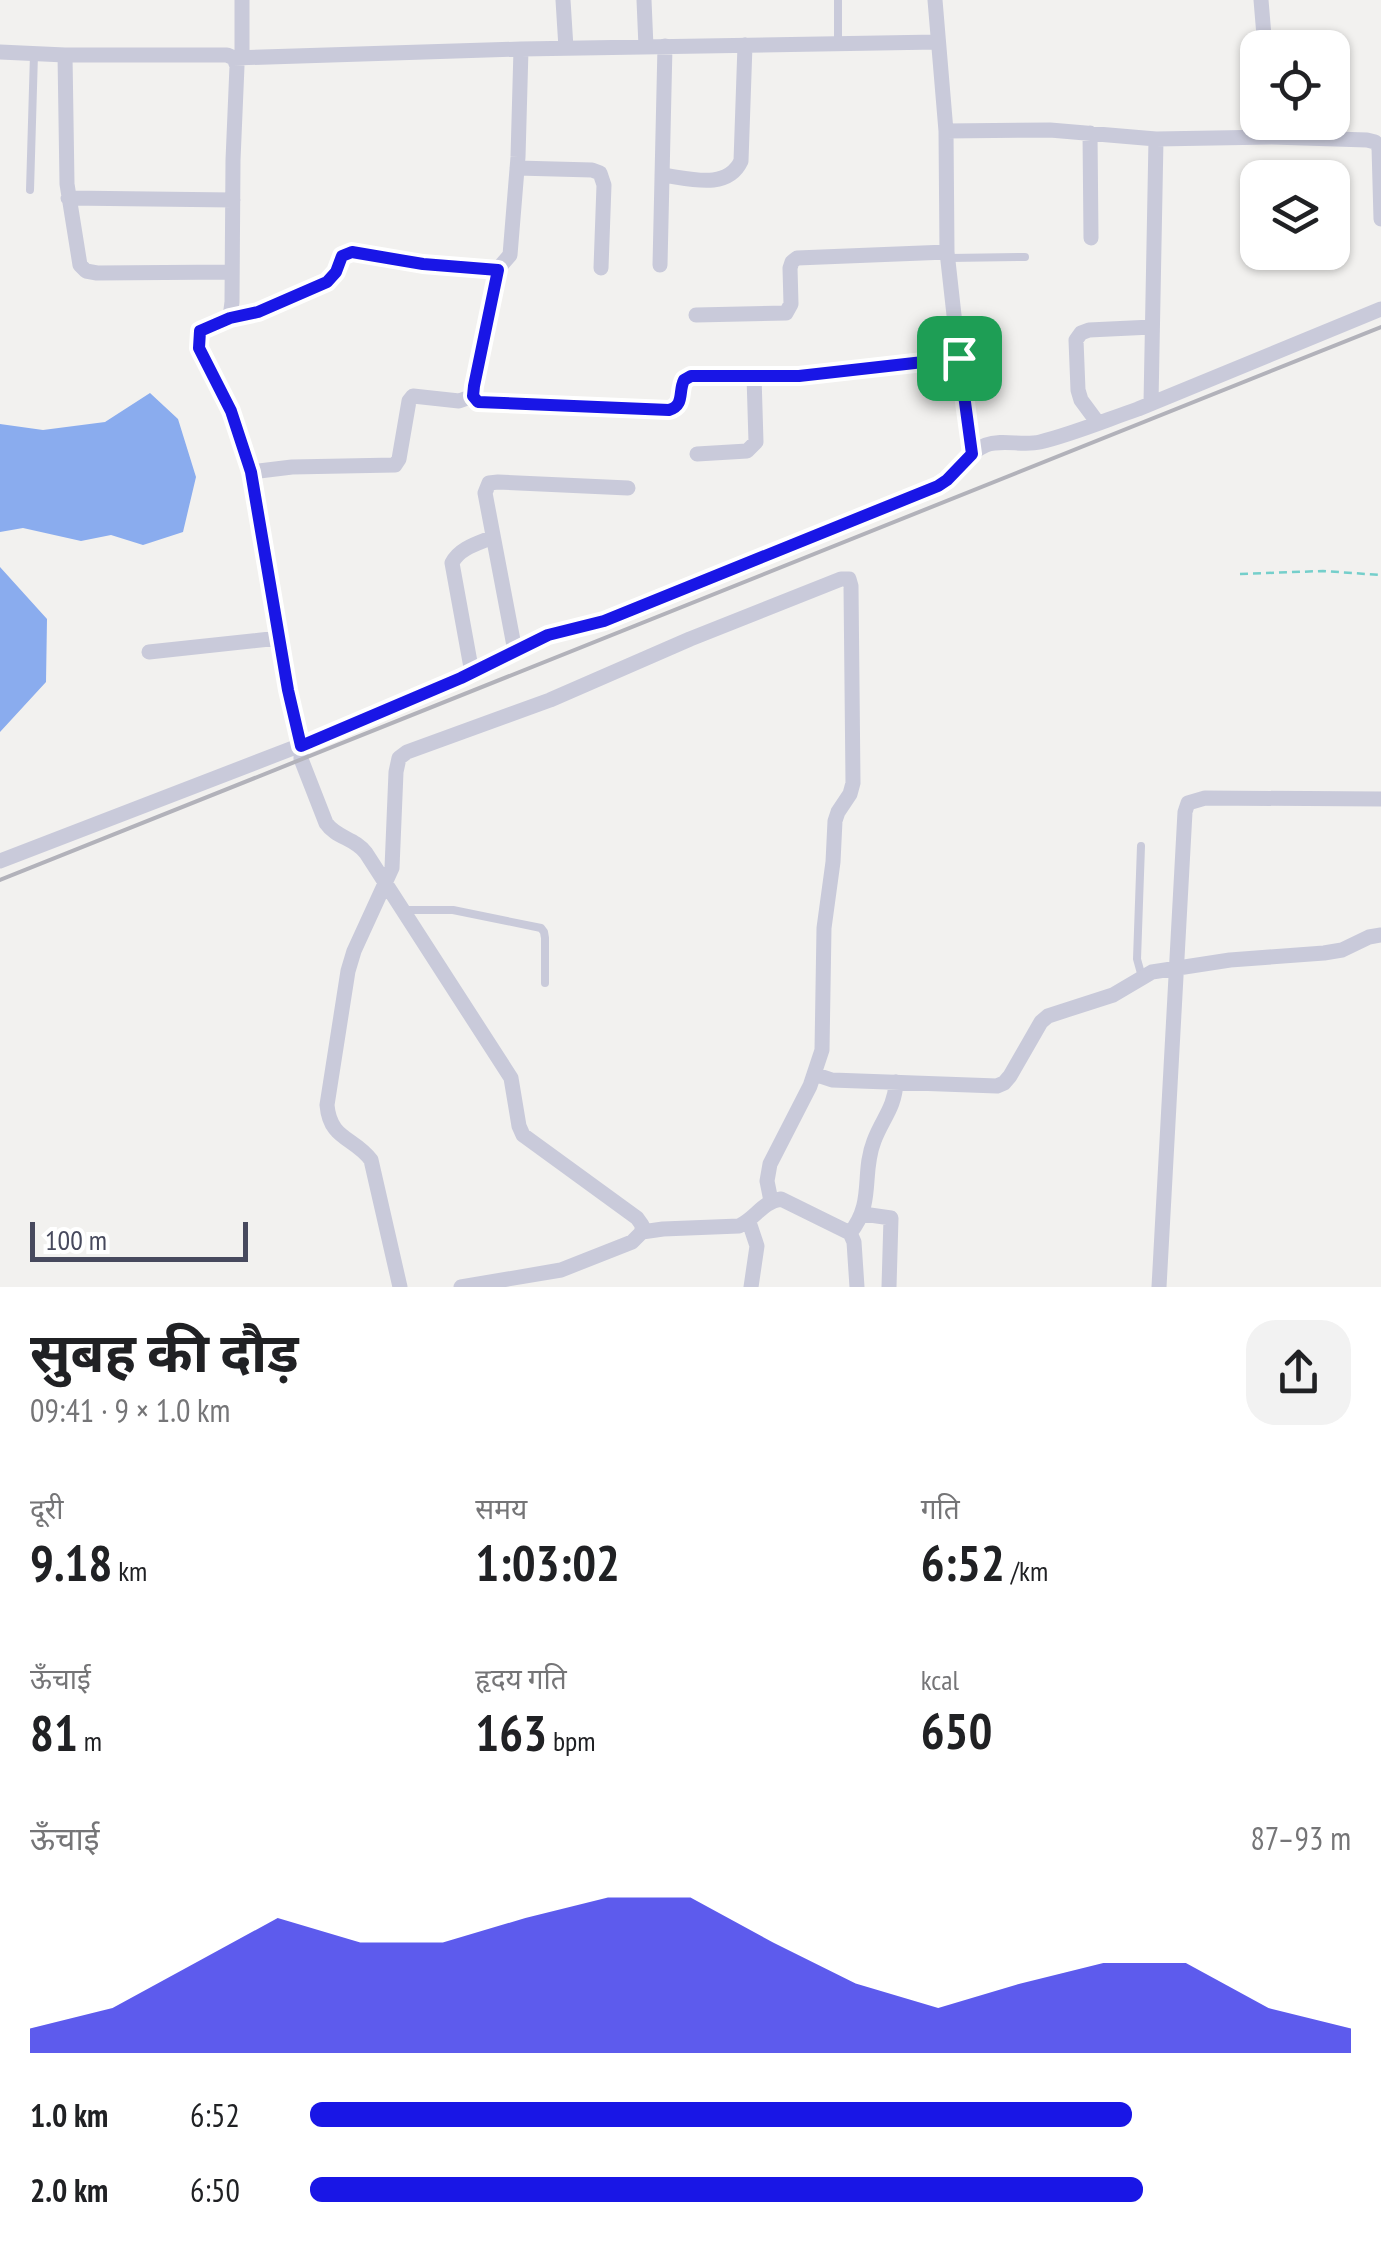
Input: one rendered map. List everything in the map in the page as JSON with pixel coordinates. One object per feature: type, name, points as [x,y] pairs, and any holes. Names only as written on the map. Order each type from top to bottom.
[{"type":"street","points":[[230,318],[242,0]]},
{"type":"street","points":[[563,0],[566,48]]},
{"type":"street","points":[[644,0],[646,46]]},
{"type":"street","points":[[935,0],[946,131],[947,255],[972,454]]},
{"type":"street","points":[[1261,0],[1264,30]]},
{"type":"street","points":[[0,52],[238,58],[937,42]]},
{"type":"street","points":[[662,175],[718,180],[737,169],[745,45]]},
{"type":"street","points":[[660,265],[665,46]]},
{"type":"street","points":[[473,396],[498,270],[510,255],[521,49]]},
{"type":"street","points":[[65,56],[68,198],[80,265],[97,273],[232,272]]},
{"type":"street","points":[[946,131],[1050,130],[1156,139],[1240,132]]},
{"type":"street","points":[[1090,133],[1091,238]]},
{"type":"street","points":[[1350,138],[1375,142],[1379,147],[1381,219]]},
{"type":"street","points":[[1151,403],[1156,139]]},
{"type":"street","points":[[517,168],[600,173],[604,185],[601,268]]},
{"type":"street","points":[[68,198],[233,200]]},
{"type":"street","points":[[498,270],[423,264],[352,252],[342,256],[327,282],[258,312],[230,318],[200,331],[199,348],[231,411],[251,472],[301,759],[326,823],[332,832],[359,844],[511,1078],[519,1126],[524,1134],[637,1218],[642,1232]]},
{"type":"street","points":[[696,316],[786,313],[791,304],[790,268],[797,258],[947,255]]},
{"type":"street","points":[[0,861],[301,746],[472,673],[548,635],[604,621],[938,486],[972,454],[990,444],[1034,444],[1098,423],[1381,309]]},
{"type":"street","points":[[1098,423],[1078,390],[1076,340],[1090,330],[1152,327]]},
{"type":"street","points":[[473,396],[478,402],[488,403],[669,410],[681,402],[681,385],[691,376],[799,376],[959,358]]},
{"type":"street","points":[[697,454],[747,451],[753,447],[754,376]]},
{"type":"street","points":[[251,472],[292,467],[395,465],[408,401],[413,396],[459,401],[473,396]]},
{"type":"street","points":[[515,651],[485,493],[489,484],[628,488]]},
{"type":"street","points":[[472,673],[452,563],[455,556],[494,537]]},
{"type":"street","points":[[400,1287],[371,1160],[338,1134],[327,1105],[348,971],[394,858],[396,763],[407,752],[550,700],[841,578],[849,579],[851,586],[854,783],[835,820],[824,928],[824,1040],[814,1074],[770,1164],[771,1201]]},
{"type":"street","points":[[148,652],[280,638]]},
{"type":"street","points":[[1159,1287],[1188,803],[1205,798],[1381,799]]},
{"type":"street","points":[[814,1074],[832,1080],[989,1087],[1004,1084],[1040,1022],[1113,995],[1152,972],[1230,960],[1324,954],[1381,935]]},
{"type":"street","points":[[850,1233],[863,1214],[872,1146],[894,1104],[896,1082]]},
{"type":"street","points":[[462,1287],[561,1270],[632,1242],[642,1232],[740,1226],[749,1222],[762,1206],[781,1199],[850,1233],[857,1287]]},
{"type":"street","points":[[863,1214],[891,1218],[889,1287]]},
{"type":"street","points":[[749,1222],[757,1246],[751,1287]]},
{"type":"lane","points":[[838,0],[838,43]]},
{"type":"lane","points":[[30,190],[34,54]]},
{"type":"lane","points":[[947,255],[1024,257]]},
{"type":"lane","points":[[1141,846],[1137,959],[1142,976]]},
{"type":"lane","points":[[402,910],[453,910],[541,928],[545,938],[545,983]]},
{"type":"path","points":[[1240,574],[1324,571],[1381,575]]},
{"type":"water","points":[[150,393],[178,419],[196,477],[183,532],[143,545],[111,535],[81,541],[23,528],[0,532],[0,424],[43,430],[105,422]]},
{"type":"water","points":[[0,567],[47,619],[46,682],[0,732]]},
{"type":"railway","points":[[0,880],[1381,327]]},
{"type":"route","points":[[352,252],[423,264],[498,270],[474,386],[473,396],[478,402],[669,410],[681,402],[681,385],[691,376],[799,376],[959,358],[972,454],[938,486],[604,621],[548,635],[461,678],[301,746],[251,472],[231,411],[199,348],[200,331],[210,325],[258,312],[327,282],[342,256],[352,252]]}]
